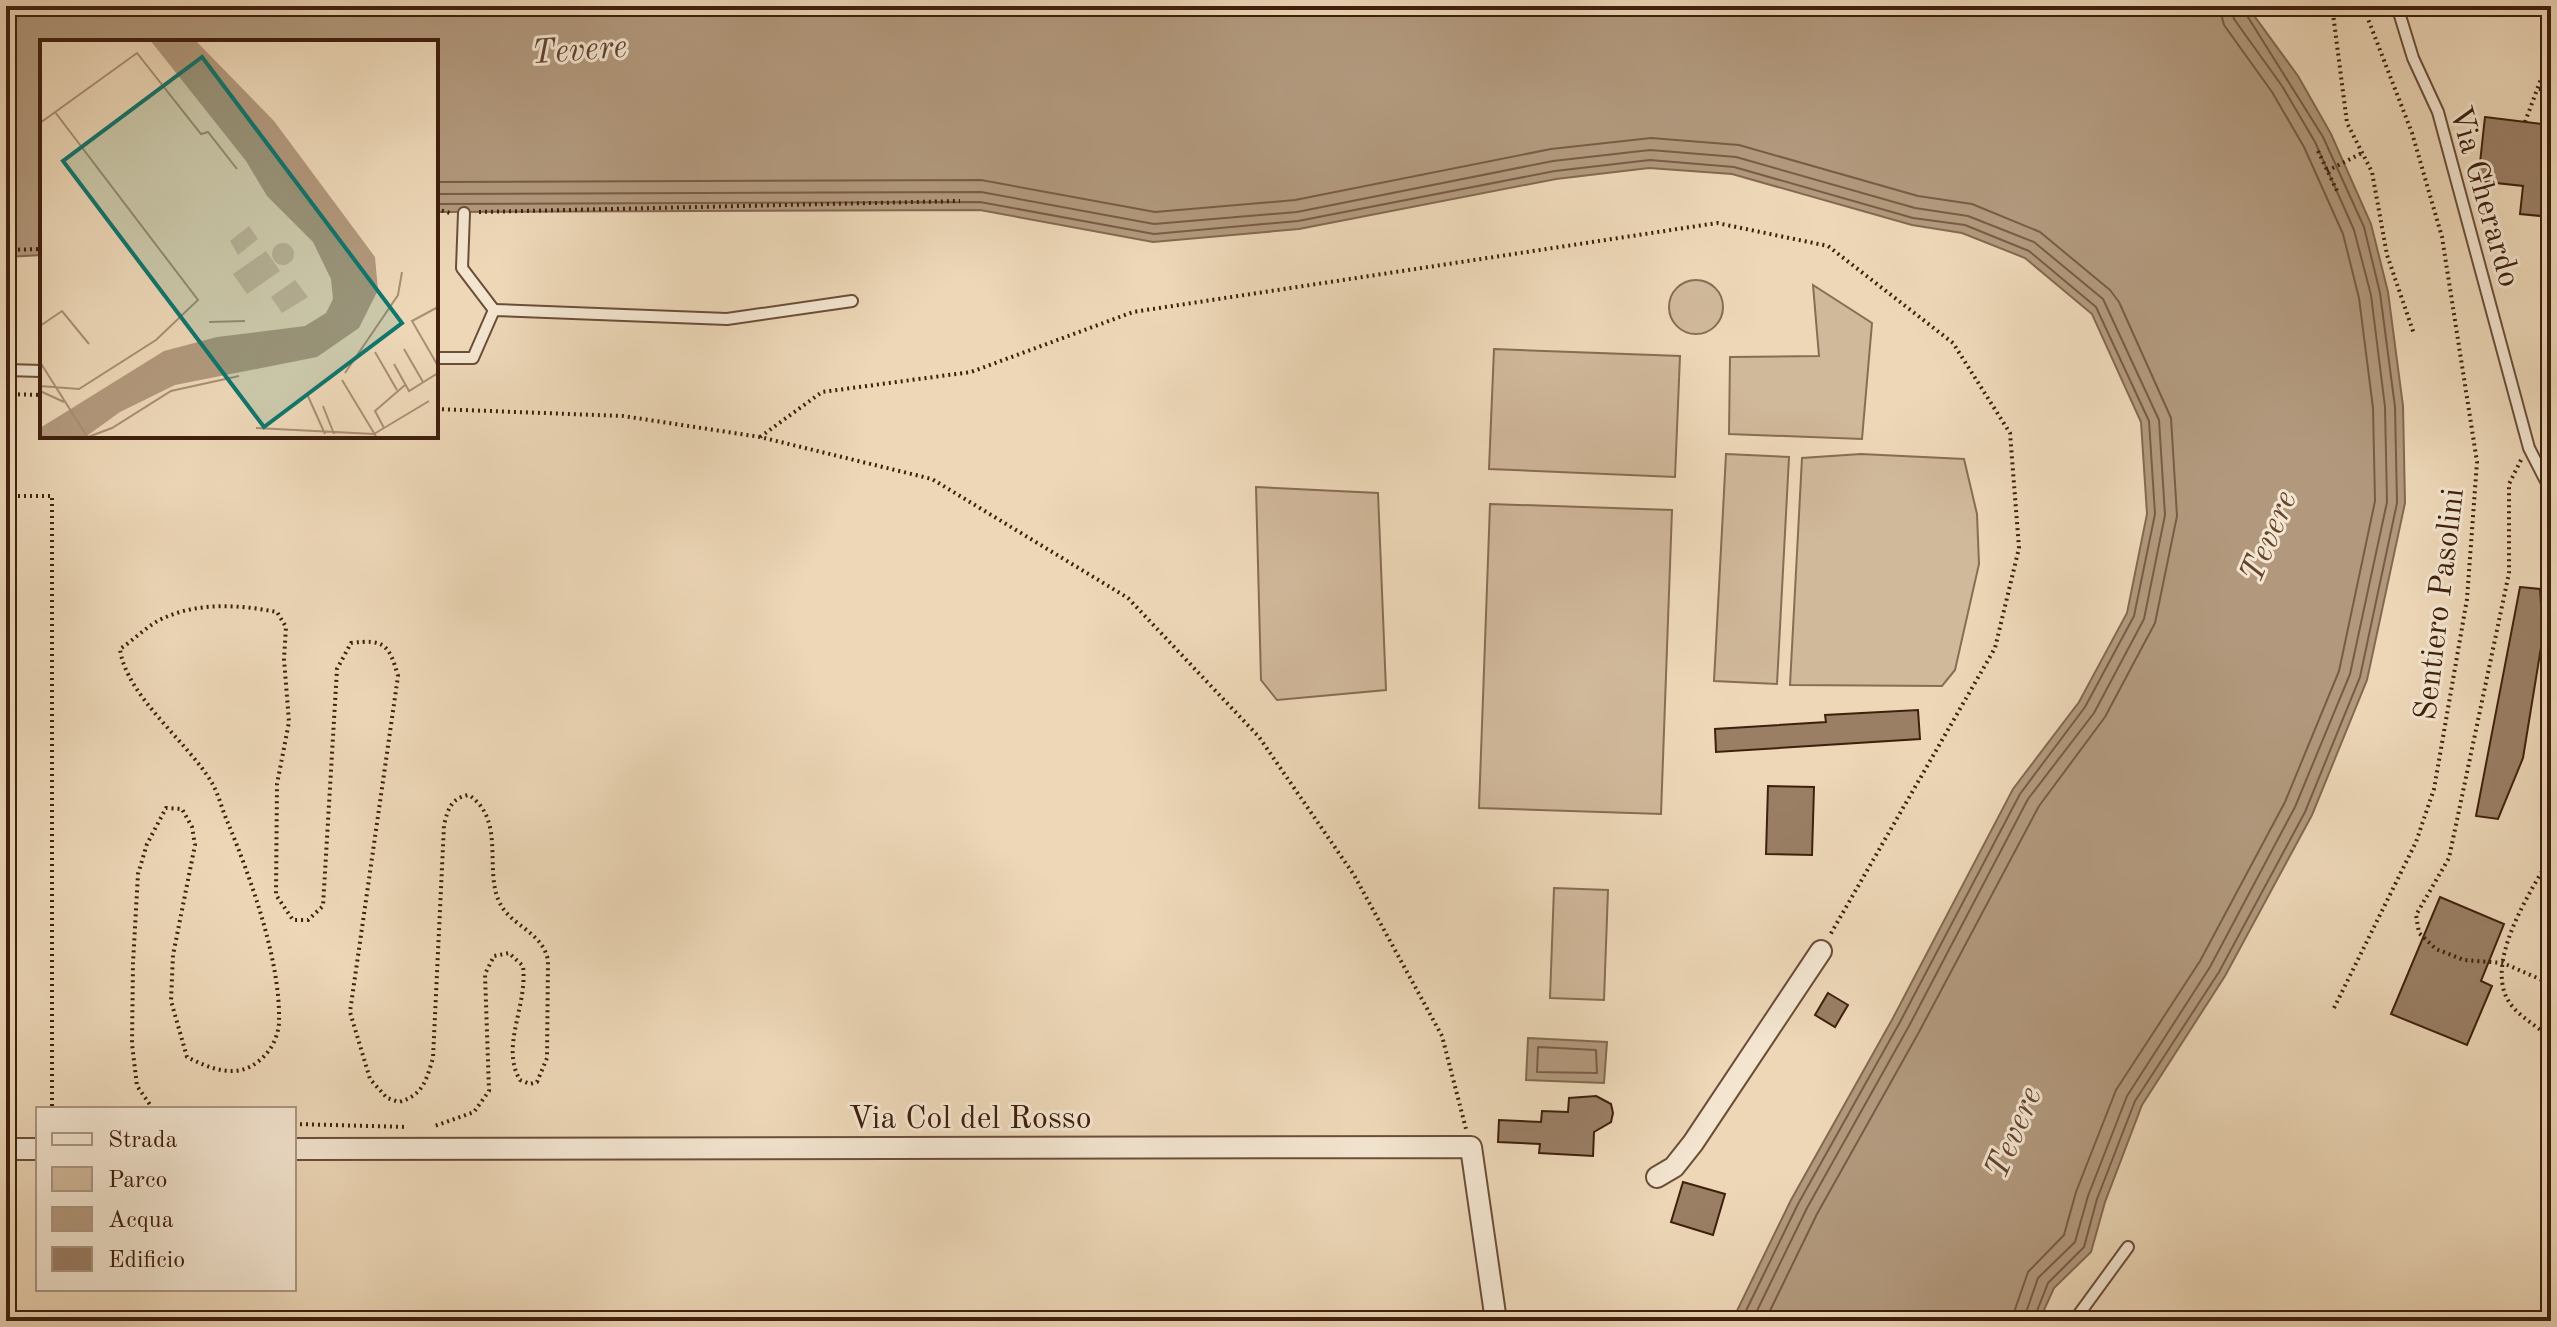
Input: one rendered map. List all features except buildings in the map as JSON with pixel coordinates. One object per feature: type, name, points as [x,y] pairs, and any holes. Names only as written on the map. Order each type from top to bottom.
[{"type":"street","points":[[1657,1177],[1674,1167],[1693,1143],[1821,951]]},
{"type":"street","points":[[1471,1147],[1496,1321]]},
{"type":"street","name":"Via Col del Rosso","points":[[296,1149],[1471,1147]]},
{"type":"street","points":[[6,1149],[36,1149]]},
{"type":"lane","name":"Via Gherardo","points":[[2397,6],[2413,58],[2438,112],[2529,448],[2551,491]]},
{"type":"lane","points":[[464,213],[462,268],[494,310]]},
{"type":"lane","points":[[494,310],[727,319],[852,301]]},
{"type":"lane","points":[[438,358],[473,358],[494,310]]},
{"type":"lane","points":[[6,370],[40,371]]},
{"type":"lane","points":[[2074,1321],[2097,1284],[2128,1247]]},
{"type":"path","points":[[2332,6],[2347,123],[2372,172],[2387,255],[2414,334]]},
{"type":"path","name":"Sentiero Pasolini","points":[[2334,1008],[2416,842],[2434,789],[2467,599],[2477,462],[2442,237],[2412,133],[2363,6]]},
{"type":"path","points":[[2525,122],[2551,52]]},
{"type":"path","points":[[2539,89],[2551,91]]},
{"type":"path","points":[[2318,151],[2338,193]]},
{"type":"path","points":[[2327,171],[2362,153]]},
{"type":"path","points":[[438,209],[464,213],[490,209],[603,211],[960,201]]},
{"type":"path","points":[[760,437],[822,392],[971,372],[1133,312],[1717,223],[1828,246],[1953,343],[2010,433],[2019,548],[1995,648],[1821,951]]},
{"type":"path","points":[[6,250],[40,249]]},
{"type":"path","points":[[6,394],[40,395]]},
{"type":"path","points":[[438,409],[623,416],[760,437],[932,479],[1128,598],[1259,737],[1354,875],[1442,1036],[1471,1147]]},
{"type":"path","points":[[2529,448],[2509,484],[2509,573],[2449,858],[2416,915],[2419,933],[2436,949],[2464,960],[2503,963],[2551,984]]},
{"type":"path","points":[[6,496],[52,496],[52,1107]]},
{"type":"path","points":[[152,1107],[137,1086],[132,1044],[133,963],[138,874],[150,836],[166,808],[182,809],[192,827],[195,845],[172,970],[171,1001],[187,1057],[207,1067],[231,1072],[253,1066],[274,1044],[279,1024],[259,907],[213,784],[141,692],[122,664],[120,649],[166,617],[220,605],[252,607],[277,612],[286,627],[284,659],[289,722],[277,784],[274,842],[276,895],[293,920],[308,920],[323,906],[337,669],[351,643],[374,640],[386,647],[398,676],[350,1012],[370,1079],[378,1090],[387,1098],[399,1102],[415,1098],[424,1087],[433,1058],[444,825],[448,809],[457,797],[469,795],[486,814],[490,826],[497,898],[517,921],[536,934],[545,946],[548,960],[547,1058],[537,1082],[530,1084],[520,1080],[510,1051],[526,986],[523,966],[509,953],[494,956],[485,974],[489,1091],[474,1112],[432,1127],[296,1124]]},
{"type":"path","points":[[2551,856],[2515,921],[2503,963],[2501,983],[2511,1005],[2551,1038]]},
{"type":"green space","points":[[1696,280],[1715,288],[1723,307],[1715,326],[1696,334],[1677,326],[1669,307],[1677,288]]},
{"type":"green space","points":[[1813,285],[1872,323],[1862,439],[1729,434],[1730,357],[1819,356]]},
{"type":"green space","points":[[1494,349],[1680,356],[1675,477],[1489,469]]},
{"type":"green space","points":[[1726,454],[1789,457],[1777,684],[1714,681]]},
{"type":"green space","points":[[1861,454],[1964,459],[1977,514],[1979,564],[1955,670],[1942,686],[1790,685],[1802,458]]},
{"type":"green space","points":[[1256,487],[1378,493],[1386,690],[1277,700],[1261,680]]},
{"type":"green space","points":[[1490,504],[1672,510],[1661,814],[1479,808]]},
{"type":"green space","points":[[1554,888],[1608,890],[1604,1000],[1550,998]]},
{"type":"water","name":"Tevere","points":[[6,6],[2247,6],[2298,76],[2331,134],[2371,224],[2388,292],[2403,406],[2405,503],[2367,680],[2312,815],[2225,976],[2142,1105],[2105,1202],[2091,1252],[2054,1288],[2039,1321],[1732,1321],[1791,1200],[1893,1018],[2013,789],[2079,702],[2127,613],[2147,514],[2141,422],[2092,314],[2025,258],[1962,233],[1912,225],[1732,174],[1649,168],[1556,179],[1299,229],[1153,242],[980,210],[438,212],[438,40],[40,40],[40,255],[6,257]]},
{"type":"water","points":[[1528,1038],[1607,1042],[1604,1083],[1526,1080]]}]
